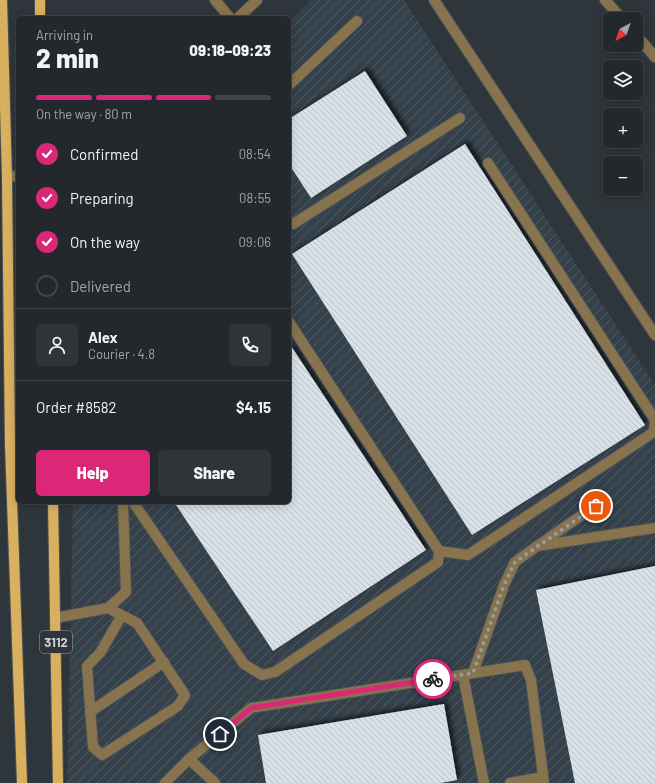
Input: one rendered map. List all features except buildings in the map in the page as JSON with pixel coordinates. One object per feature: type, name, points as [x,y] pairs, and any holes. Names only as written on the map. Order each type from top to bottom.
[{"type":"main road","points":[[2,0],[7,177],[10,444],[22,783]]},
{"type":"main road","points":[[40,0],[40,16]]},
{"type":"main road","name":"3112","points":[[53,504],[58,783]]},
{"type":"street","points":[[215,0],[228,16]]},
{"type":"street","points":[[240,16],[257,0]]},
{"type":"street","points":[[434,0],[655,335]]},
{"type":"street","points":[[605,0],[616,12]]},
{"type":"street","points":[[291,83],[357,21]]},
{"type":"street","points":[[643,43],[655,57]]},
{"type":"street","points":[[291,222],[460,118]]},
{"type":"street","points":[[439,551],[468,554],[654,432],[655,420],[488,163]]},
{"type":"street","points":[[7,177],[16,176]]},
{"type":"street","points":[[134,504],[244,664],[262,675],[276,672],[438,562],[439,551],[291,325]]},
{"type":"street","points":[[56,618],[108,608],[126,592],[123,504]]},
{"type":"street","points":[[484,783],[468,674],[504,585],[515,562],[596,506]]},
{"type":"street","points":[[537,546],[655,528]]},
{"type":"street","points":[[108,608],[122,615],[137,623],[185,695],[178,706],[102,755],[92,747],[87,666],[100,653],[122,615]]},
{"type":"street","points":[[90,712],[164,662]]},
{"type":"street","points":[[165,783],[189,759],[251,708],[525,665],[531,680],[544,780],[510,783]]},
{"type":"street","points":[[189,759],[215,783]]},
{"type":"shaded area","points":[[311,0],[404,0],[655,385],[655,783],[67,783],[73,504],[291,504],[291,20]]},
{"type":"way so far","points":[[433,679],[473,673],[504,585],[515,562],[596,506]]},
{"type":"route","points":[[220,734],[251,708],[433,679]]}]
